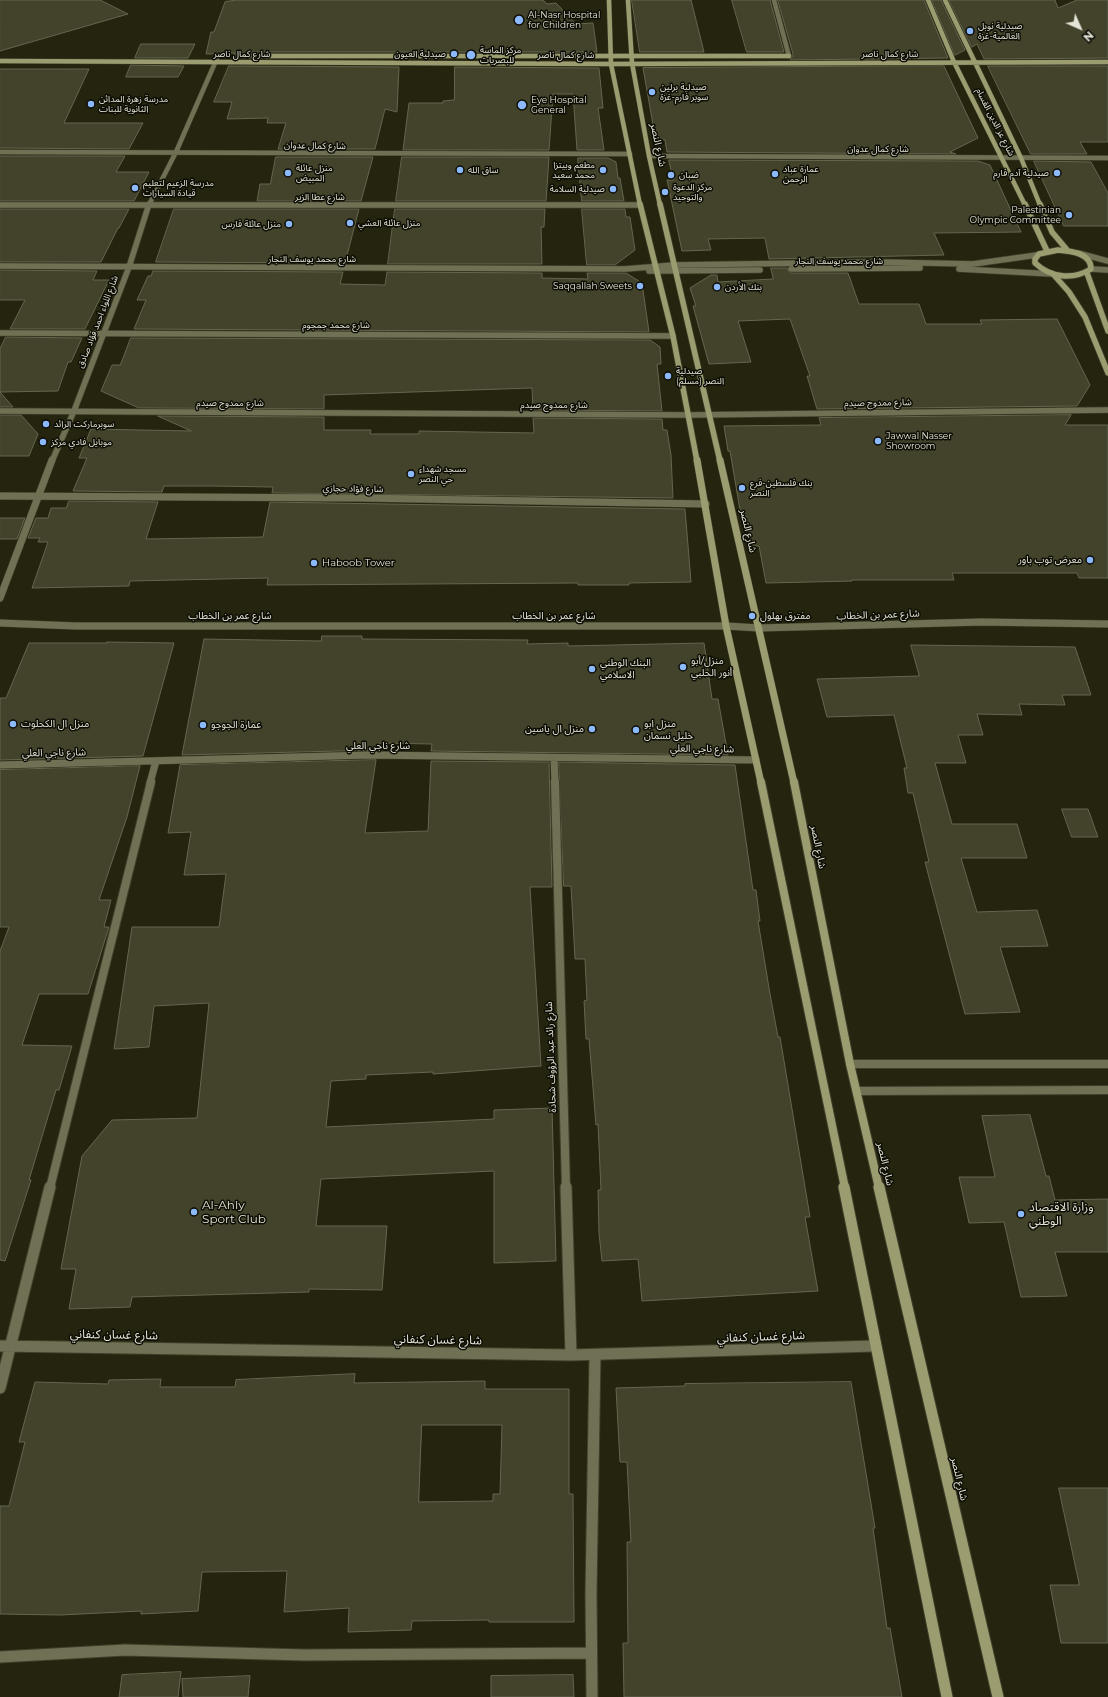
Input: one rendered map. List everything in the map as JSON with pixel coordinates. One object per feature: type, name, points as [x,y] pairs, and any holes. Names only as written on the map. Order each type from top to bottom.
[{"type":"main road","points":[[609,0],[611,64],[640,205],[673,336],[690,416],[726,626],[756,760],[947,1697]]},
{"type":"main road","name":"شارع النصر","points":[[628,0],[632,63],[649,156],[788,753],[850,1064],[998,1697]]},
{"type":"main road","name":"شارع عز الدين القسام","points":[[928,0],[953,60],[1003,158],[1047,251]]},
{"type":"main road","name":"شارع عز الدين القسام","points":[[945,0],[973,62],[1021,158],[1052,232],[1068,251]]},
{"type":"main road","name":"شارع كمال ناصر","points":[[244,56],[796,56]]},
{"type":"main road","name":"شارع كمال ناصر","points":[[0,57],[219,58],[611,64],[953,60],[971,57],[1108,58]]},
{"type":"main road","name":"شارع كمال ناصر","points":[[921,57],[973,62],[1108,62]]},
{"type":"main road","name":"شارع كمال ناصر","points":[[0,61],[219,58]]},
{"type":"main road","points":[[1089,271],[1071,276],[1053,274],[1038,267],[1034,259],[1037,255],[1047,251],[1068,251],[1077,253],[1090,261],[1092,265],[1089,271],[1108,331]]},
{"type":"main road","points":[[1053,274],[1070,292],[1085,317],[1108,373]]},
{"type":"street","points":[[774,0],[788,56]]},
{"type":"street","name":"شارع اللواء احمد فؤاد صادق","points":[[0,598],[38,496],[74,411],[129,266],[148,206],[176,152],[219,58]]},
{"type":"street","name":"شارع كمال عدوان","points":[[0,152],[498,155],[630,154]]},
{"type":"street","name":"شارع كمال عدوان","points":[[649,156],[1108,158]]},
{"type":"street","name":"شارع عطا الزير","points":[[0,205],[640,205]]},
{"type":"street","points":[[1077,253],[1108,261]]},
{"type":"street","name":"شارع محمد يوسف النجار","points":[[0,266],[657,269],[878,262],[973,264],[1037,255]]},
{"type":"street","name":"شارع محمد يوسف النجار","points":[[675,268],[945,268],[1053,274]]},
{"type":"street","points":[[1089,271],[1108,270]]},
{"type":"street","name":"شارع محمد جمجوم","points":[[0,333],[673,336]]},
{"type":"street","name":"شارع ممدوح صيدم","points":[[0,411],[690,416],[708,414],[1108,410]]},
{"type":"street","name":"شارع فؤاد حجازي","points":[[0,496],[360,498],[706,504]]},
{"type":"street","name":"شارع عمر بن الخطاب","points":[[0,622],[76,626],[726,626],[759,628],[982,622],[1108,624]]},
{"type":"street","name":"شارع ناجي العلي","points":[[0,765],[369,755],[756,760]]},
{"type":"street","name":"شارع رائد عبد الرؤوف شحادة","points":[[554,758],[571,1355]]},
{"type":"street","points":[[0,1388],[5,1346],[156,761]]},
{"type":"street","points":[[850,1064],[1108,1064]]},
{"type":"street","points":[[857,1091],[1108,1090]]},
{"type":"street","name":"شارع غسان كنفاني","points":[[5,1346],[571,1355],[875,1346]]},
{"type":"street","points":[[592,1697],[591,1653],[595,1355]]},
{"type":"street","points":[[0,1657],[125,1650],[304,1655],[591,1653]]},
{"type":"building","points":[[0,0],[100,0],[128,14],[0,51]]},
{"type":"building","points":[[237,0],[543,0],[547,4],[556,3],[576,24],[593,23],[597,52],[249,52],[246,54],[246,58],[232,58],[235,53],[206,54],[211,32],[214,32],[225,2]]},
{"type":"building","points":[[632,0],[691,0],[704,52],[640,52]]},
{"type":"building","points":[[732,0],[770,0],[784,52],[747,52]]},
{"type":"building","points":[[778,0],[924,0],[948,58],[790,60],[793,55]]},
{"type":"building","points":[[932,0],[941,0],[965,50],[955,55]]},
{"type":"building","points":[[949,0],[1055,0],[1058,8],[1077,0],[1108,0],[1108,58],[984,59],[977,44],[972,47]]},
{"type":"building","points":[[141,44],[195,44],[188,58],[135,58]]},
{"type":"building","points":[[131,65],[184,66],[178,77],[126,77]]},
{"type":"building","points":[[229,66],[399,67],[397,112],[385,109],[375,149],[278,149],[286,123],[267,123],[268,118],[227,119],[232,102],[214,102]]},
{"type":"building","points":[[944,66],[978,138],[950,152],[956,154],[667,152],[665,140],[655,136],[643,68]]},
{"type":"building","points":[[988,66],[1108,66],[1108,142],[1080,142],[1087,154],[1031,154]]},
{"type":"building","name":"Eye Hospital General","points":[[455,67],[599,68],[603,108],[598,108],[604,150],[577,150],[573,94],[553,94],[549,150],[403,150],[409,103],[443,103],[443,101],[454,100]]},
{"type":"building","points":[[0,69],[89,69],[64,123],[143,123],[129,149],[0,148]]},
{"type":"building","points":[[0,156],[125,156],[116,172],[149,172],[134,201],[0,201]]},
{"type":"building","points":[[276,157],[373,157],[361,201],[257,201],[260,184],[270,184]]},
{"type":"building","points":[[402,157],[549,157],[546,201],[396,201]]},
{"type":"building","points":[[578,158],[608,158],[616,162],[618,178],[620,178],[624,201],[582,201]]},
{"type":"building","points":[[669,160],[978,161],[990,165],[1021,232],[934,233],[944,255],[769,259],[765,238],[708,239],[711,250],[682,251],[667,180],[673,180]]},
{"type":"building","points":[[1034,161],[1091,162],[1108,193],[1108,226],[1064,226]]},
{"type":"building","points":[[0,209],[129,209],[101,262],[0,262]]},
{"type":"building","points":[[174,209],[359,209],[345,263],[156,262]]},
{"type":"building","points":[[395,209],[545,209],[544,227],[541,227],[542,264],[388,264]]},
{"type":"building","points":[[582,209],[625,209],[626,217],[630,217],[635,250],[615,265],[587,265]]},
{"type":"building","points":[[771,268],[787,268],[791,273],[848,273],[859,304],[919,304],[926,324],[982,324],[980,320],[1057,319],[1090,385],[1077,406],[817,409],[807,376],[810,376],[790,319],[738,321],[751,362],[709,364],[693,306],[696,306],[690,288],[711,275],[717,275],[718,282],[773,279]]},
{"type":"building","points":[[0,270],[97,271],[93,280],[109,280],[85,329],[10,329],[25,300],[0,300]]},
{"type":"building","points":[[153,271],[343,272],[340,284],[385,285],[387,272],[542,273],[542,278],[588,279],[587,273],[626,273],[642,283],[649,332],[134,329],[146,300],[137,300],[148,276],[151,276]]},
{"type":"building","points":[[6,337],[82,338],[71,362],[68,362],[58,391],[0,392],[0,349]]},
{"type":"building","points":[[131,338],[650,340],[660,347],[661,364],[657,364],[662,411],[533,410],[532,388],[324,395],[324,409],[139,408],[101,391],[112,365],[120,365]]},
{"type":"building","points":[[0,392],[13,407],[0,407]]},
{"type":"building","points":[[0,415],[21,415],[38,434],[29,456],[0,456]]},
{"type":"building","points":[[1071,415],[1065,425],[1108,425],[1108,578],[1079,578],[1077,573],[952,573],[954,580],[852,580],[766,583],[759,546],[752,546],[746,516],[741,516],[730,451],[728,451],[724,426],[821,425],[819,418]]},
{"type":"building","points":[[158,416],[324,417],[324,430],[371,430],[370,434],[419,434],[419,431],[534,433],[533,418],[662,419],[663,430],[667,430],[671,455],[673,498],[272,493],[273,487],[213,486],[164,486],[162,492],[73,491],[87,458],[79,458],[91,429],[191,431]]},
{"type":"building","points":[[69,501],[158,502],[146,539],[263,537],[270,502],[685,509],[691,582],[629,583],[629,585],[578,585],[578,583],[267,585],[268,578],[130,581],[129,586],[32,588],[48,542],[38,542],[40,538],[28,538],[36,518],[48,518],[51,508],[66,508]]},
{"type":"building","points":[[0,518],[25,518],[17,539],[0,539]]},
{"type":"building","points":[[322,636],[362,636],[362,639],[528,640],[527,644],[568,643],[568,646],[704,643],[712,699],[718,699],[728,755],[431,751],[432,744],[379,743],[378,750],[182,755],[204,639],[321,641]]},
{"type":"building","points":[[29,643],[174,643],[143,756],[0,760],[0,698],[6,698]]},
{"type":"building","points":[[911,645],[1075,647],[1091,695],[1062,695],[1065,705],[1019,704],[1022,715],[977,714],[983,735],[958,735],[966,763],[935,763],[952,824],[1017,824],[1027,858],[961,858],[977,912],[1037,910],[1048,946],[1000,947],[1020,1012],[965,1014],[925,862],[929,862],[913,793],[908,793],[904,768],[907,768],[894,715],[827,717],[817,679],[919,676]]},
{"type":"building","points":[[376,760],[365,833],[428,831],[431,761],[549,762],[552,887],[530,887],[541,1066],[433,1074],[433,1072],[366,1075],[366,1079],[331,1081],[326,1127],[494,1119],[494,1110],[552,1108],[556,1261],[494,1263],[494,1171],[321,1179],[316,1226],[387,1226],[382,1290],[309,1289],[309,1292],[132,1297],[130,1307],[69,1309],[76,1269],[61,1269],[82,1156],[112,1120],[197,1118],[209,1003],[154,1006],[149,1047],[114,1049],[132,927],[219,927],[226,874],[184,875],[191,832],[168,833],[180,765]]},
{"type":"building","points":[[559,762],[735,765],[753,890],[756,890],[760,921],[758,921],[770,994],[778,1037],[780,1037],[810,1217],[805,1217],[818,1291],[642,1301],[638,1259],[602,1261],[599,1233],[598,1190],[601,1190],[598,1124],[596,1125],[589,1039],[586,1039],[584,1001],[587,1000],[585,959],[575,959],[571,886],[564,886]]},
{"type":"building","points":[[140,766],[127,817],[99,900],[111,900],[104,927],[109,927],[88,994],[39,994],[22,1045],[72,1046],[59,1090],[56,1090],[29,1180],[31,1180],[5,1261],[0,1260],[0,951],[9,927],[0,927],[0,770]]},
{"type":"building","points":[[1062,809],[1088,809],[1098,837],[1072,837]]},
{"type":"building","points":[[1030,1115],[1046,1176],[1049,1176],[1055,1200],[1108,1199],[1108,1252],[1055,1252],[1067,1296],[1021,1297],[1004,1222],[969,1223],[959,1177],[995,1177],[982,1116]]},
{"type":"building","points":[[355,1374],[354,1383],[485,1381],[485,1389],[569,1389],[569,1494],[573,1494],[574,1622],[489,1622],[489,1620],[412,1621],[411,1630],[348,1632],[349,1608],[284,1612],[287,1571],[202,1572],[198,1611],[141,1614],[141,1611],[60,1615],[0,1614],[0,1506],[9,1506],[25,1442],[19,1442],[35,1382],[108,1384],[109,1380],[161,1379],[160,1387],[235,1387],[236,1380]],"holes":[[[422,1425],[502,1425],[500,1494],[493,1494],[493,1501],[419,1502]]]},
{"type":"building","points":[[851,1382],[875,1528],[873,1528],[887,1628],[890,1628],[902,1697],[624,1697],[623,1643],[628,1643],[627,1542],[631,1542],[627,1462],[620,1462],[616,1388],[685,1386],[685,1384]]},
{"type":"building","points":[[1059,1488],[1108,1488],[1108,1643],[1061,1643],[1050,1585],[1079,1585]]},
{"type":"building","points":[[181,1672],[178,1697],[119,1697],[122,1675]]},
{"type":"building","points":[[573,1675],[574,1697],[491,1697],[491,1676]]},
{"type":"building","points":[[250,1676],[248,1697],[183,1697],[182,1679]]},
{"type":"place","name":"Al-Nasr Hospital for Children","points":[[519,20]]},
{"type":"place","name":"صيدلية نوبل العالمية-غزة","points":[[970,31]]},
{"type":"place","name":"صيدلية العيون","points":[[454,54]]},
{"type":"place","name":"مركز الماسة للبصريات","points":[[471,55]]},
{"type":"place","name":"صيدلية برلين سوبر فارم-غزة","points":[[652,92]]},
{"type":"place","name":"مدرسة زهرة المدائن الثانوية للبنات","points":[[91,104]]},
{"type":"place","name":"Eye Hospital General","points":[[522,105]]},
{"type":"place","name":"ساق الله","points":[[460,170]]},
{"type":"place","name":"مطعم وبيتزا محمد سعيد","points":[[603,170]]},
{"type":"place","name":"منزل عائلة المبيض","points":[[288,173]]},
{"type":"place","name":"صيدلية آدم فارم","points":[[1057,173]]},
{"type":"place","name":"عمارة عباد الرحمن","points":[[775,174]]},
{"type":"place","name":"ضبان","points":[[671,175]]},
{"type":"place","name":"مدرسة الزعيم لتعليم قيادة السيارات","points":[[135,188]]},
{"type":"place","name":"صيدلية السلامة","points":[[613,189]]},
{"type":"place","name":"مركز الدعوة والتوحيد","points":[[665,192]]},
{"type":"place","name":"Palestinian Olympic Committee","points":[[1069,215]]},
{"type":"place","name":"منزل عائلة العشي","points":[[350,223]]},
{"type":"place","name":"منزل عائلة فارس","points":[[289,224]]},
{"type":"place","name":"Saqqallah Sweets","points":[[640,286]]},
{"type":"place","name":"بنك الأردن","points":[[717,287]]},
{"type":"place","name":"صيدلية النصر (مسلم)","points":[[668,376]]},
{"type":"place","name":"سوبرماركت الرائد","points":[[46,424]]},
{"type":"place","name":"Jawwal Nasser Showroom","points":[[878,441]]},
{"type":"place","name":"موبايل فادي مركز","points":[[43,442]]},
{"type":"place","name":"مسجد شهداء حي النصر","points":[[411,474]]},
{"type":"place","name":"بنك فلسطين-فرع النصر","points":[[742,488]]},
{"type":"place","name":"معرض توب باور","points":[[1090,560]]},
{"type":"place","name":"Haboob Tower","points":[[314,563]]},
{"type":"place","name":"مفترق بهلول","points":[[752,616]]},
{"type":"place","name":"منزل/أبو أنور الحلبي","points":[[683,667]]},
{"type":"place","name":"البنك الوطني الاسلامي","points":[[592,669]]},
{"type":"place","name":"منزل ال الكحلوت","points":[[13,724]]},
{"type":"place","name":"عمارة الجوجو","points":[[203,725]]},
{"type":"place","name":"منزل ال ياسين","points":[[592,729]]},
{"type":"place","name":"منزل ابو خليل نسمان","points":[[636,730]]},
{"type":"place","name":"Al-Ahly Sport Club","points":[[194,1212]]},
{"type":"place","name":"وزارة الاقتصاد الوطني","points":[[1021,1214]]}]
